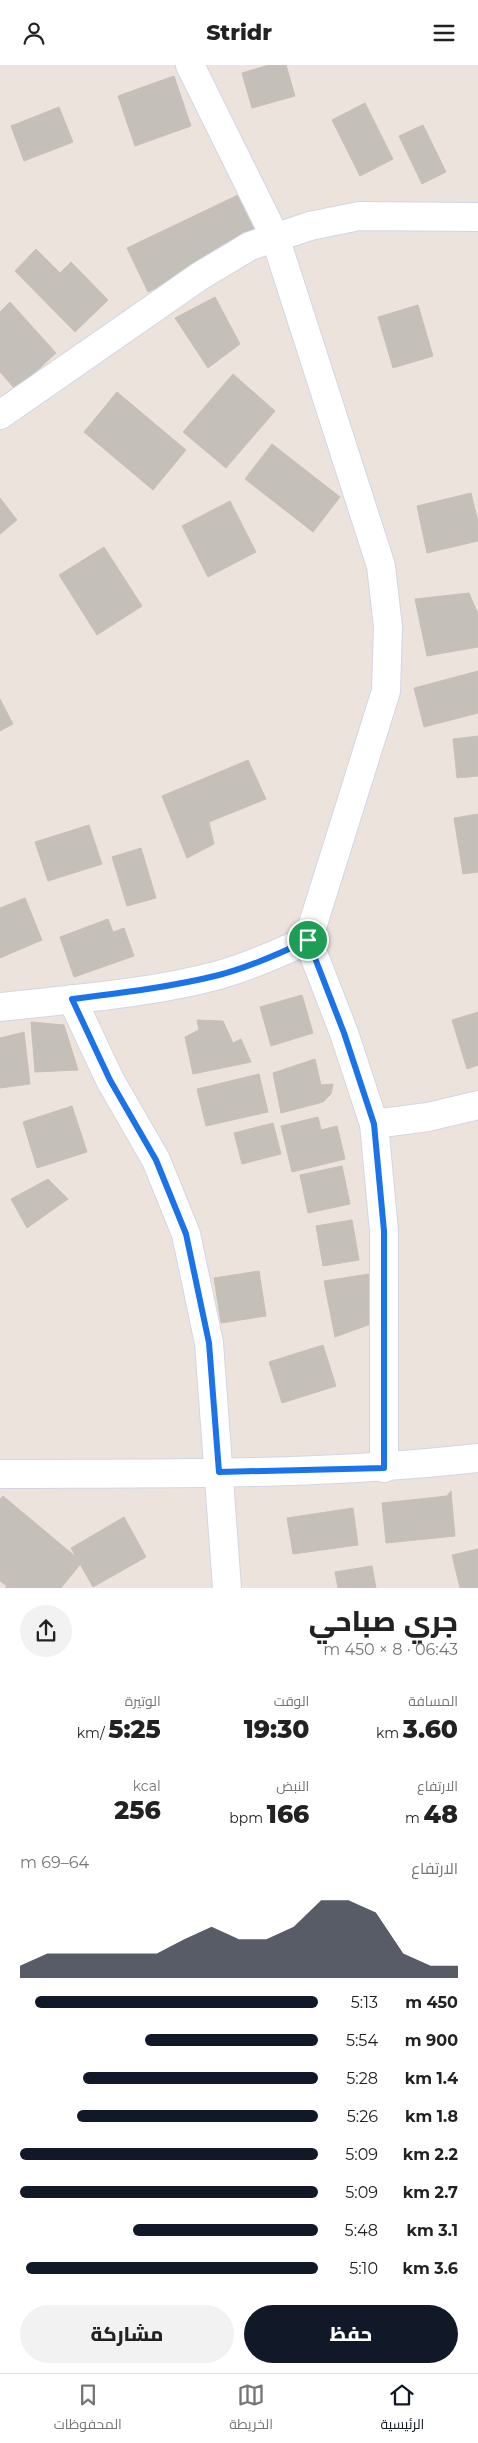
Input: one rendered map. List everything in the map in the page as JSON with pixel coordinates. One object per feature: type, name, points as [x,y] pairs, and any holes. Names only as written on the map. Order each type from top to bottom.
[{"type":"street","points":[[190,65],[275,237],[381,566],[388,627],[386,691],[308,940],[344,1033],[374,1124],[384,1231],[384,1468]]},
{"type":"street","points":[[0,415],[200,276],[250,246],[310,226],[359,216],[478,217]]},
{"type":"street","points":[[0,1007],[147,989],[218,975],[264,960],[308,940]]},
{"type":"street","points":[[72,999],[110,1080],[156,1160],[186,1234],[209,1343],[227,1588]]},
{"type":"street","points":[[374,1124],[428,1117],[478,1105]]},
{"type":"street","points":[[0,1474],[384,1468],[478,1458]]},
{"type":"building","points":[[269,65],[286,65],[295,96],[252,108],[242,73]]},
{"type":"building","points":[[174,76],[191,126],[135,146],[118,96]]},
{"type":"building","points":[[365,103],[393,159],[360,176],[332,120]]},
{"type":"building","points":[[59,107],[73,142],[24,161],[11,126]]},
{"type":"building","points":[[423,125],[446,172],[422,184],[399,136]]},
{"type":"building","points":[[238,195],[259,239],[148,292],[127,248]]},
{"type":"building","points":[[36,249],[60,273],[71,262],[108,300],[75,332],[15,271]]},
{"type":"building","points":[[215,297],[240,344],[208,368],[175,318]]},
{"type":"building","points":[[10,302],[56,353],[16,390],[0,372],[0,312]]},
{"type":"building","points":[[418,305],[433,356],[393,368],[378,317]]},
{"type":"building","points":[[233,374],[275,411],[226,468],[183,432]]},
{"type":"building","points":[[117,392],[186,450],[153,490],[84,432]]},
{"type":"building","points":[[272,444],[340,497],[313,532],[245,479]]},
{"type":"building","points":[[471,493],[478,522],[478,541],[427,553],[417,506]]},
{"type":"building","points":[[0,498],[17,520],[0,534]]},
{"type":"building","points":[[230,501],[256,552],[208,577],[182,526]]},
{"type":"building","points":[[104,547],[142,606],[97,635],[59,575]]},
{"type":"building","points":[[469,593],[478,614],[478,647],[427,656],[415,599]]},
{"type":"building","points":[[478,671],[478,713],[424,727],[414,688]]},
{"type":"building","points":[[0,699],[13,724],[0,731]]},
{"type":"building","points":[[478,736],[478,776],[457,778],[453,739]]},
{"type":"building","points":[[248,760],[266,799],[209,822],[214,844],[187,858],[162,796]]},
{"type":"building","points":[[478,814],[478,872],[463,874],[454,818]]},
{"type":"building","points":[[89,825],[102,864],[48,881],[35,842]]},
{"type":"building","points":[[141,848],[156,898],[127,906],[112,857]]},
{"type":"building","points":[[25,898],[42,940],[0,958],[0,908]]},
{"type":"building","points":[[108,919],[113,932],[124,928],[134,956],[74,977],[60,937]]},
{"type":"building","points":[[302,995],[313,1033],[271,1046],[260,1007]]},
{"type":"building","points":[[478,1012],[478,1065],[467,1069],[452,1020]]},
{"type":"building","points":[[197,1020],[223,1021],[233,1043],[241,1039],[251,1062],[193,1074],[185,1037],[199,1030]]},
{"type":"building","points":[[31,1022],[64,1025],[78,1070],[35,1072]]},
{"type":"building","points":[[24,1032],[30,1084],[0,1088],[0,1038]]},
{"type":"building","points":[[315,1059],[321,1085],[333,1084],[331,1094],[323,1102],[281,1113],[273,1073]]},
{"type":"building","points":[[259,1074],[268,1112],[206,1126],[197,1089]]},
{"type":"building","points":[[72,1106],[87,1152],[37,1168],[23,1122]]},
{"type":"building","points":[[318,1117],[321,1130],[337,1126],[345,1159],[292,1172],[281,1126]]},
{"type":"building","points":[[273,1123],[281,1154],[242,1164],[234,1133]]},
{"type":"building","points":[[342,1166],[350,1204],[308,1213],[300,1175]]},
{"type":"building","points":[[48,1179],[68,1199],[27,1228],[11,1199]]},
{"type":"building","points":[[352,1220],[359,1260],[323,1266],[316,1226]]},
{"type":"building","points":[[259,1271],[266,1316],[221,1323],[214,1278]]},
{"type":"building","points":[[369,1274],[371,1324],[335,1337],[324,1281]]},
{"type":"building","points":[[323,1345],[336,1386],[282,1403],[269,1362]]},
{"type":"building","points":[[451,1491],[455,1536],[386,1543],[382,1503],[447,1496]]},
{"type":"building","points":[[3,1496],[82,1562],[61,1588],[5,1588],[7,1586],[0,1581],[0,1499]]},
{"type":"building","points":[[353,1508],[358,1545],[293,1554],[287,1518]]},
{"type":"building","points":[[124,1517],[146,1557],[93,1587],[71,1548]]},
{"type":"building","points":[[478,1549],[478,1588],[460,1588],[452,1555]]},
{"type":"building","points":[[372,1566],[376,1588],[338,1588],[335,1572]]},
{"type":"route","points":[[308,940],[344,1033],[374,1124],[382,1189],[384,1231],[384,1468],[219,1472],[209,1343],[186,1234],[175,1201],[156,1160],[110,1080],[72,999],[147,989],[218,975],[264,960],[308,940]]}]
